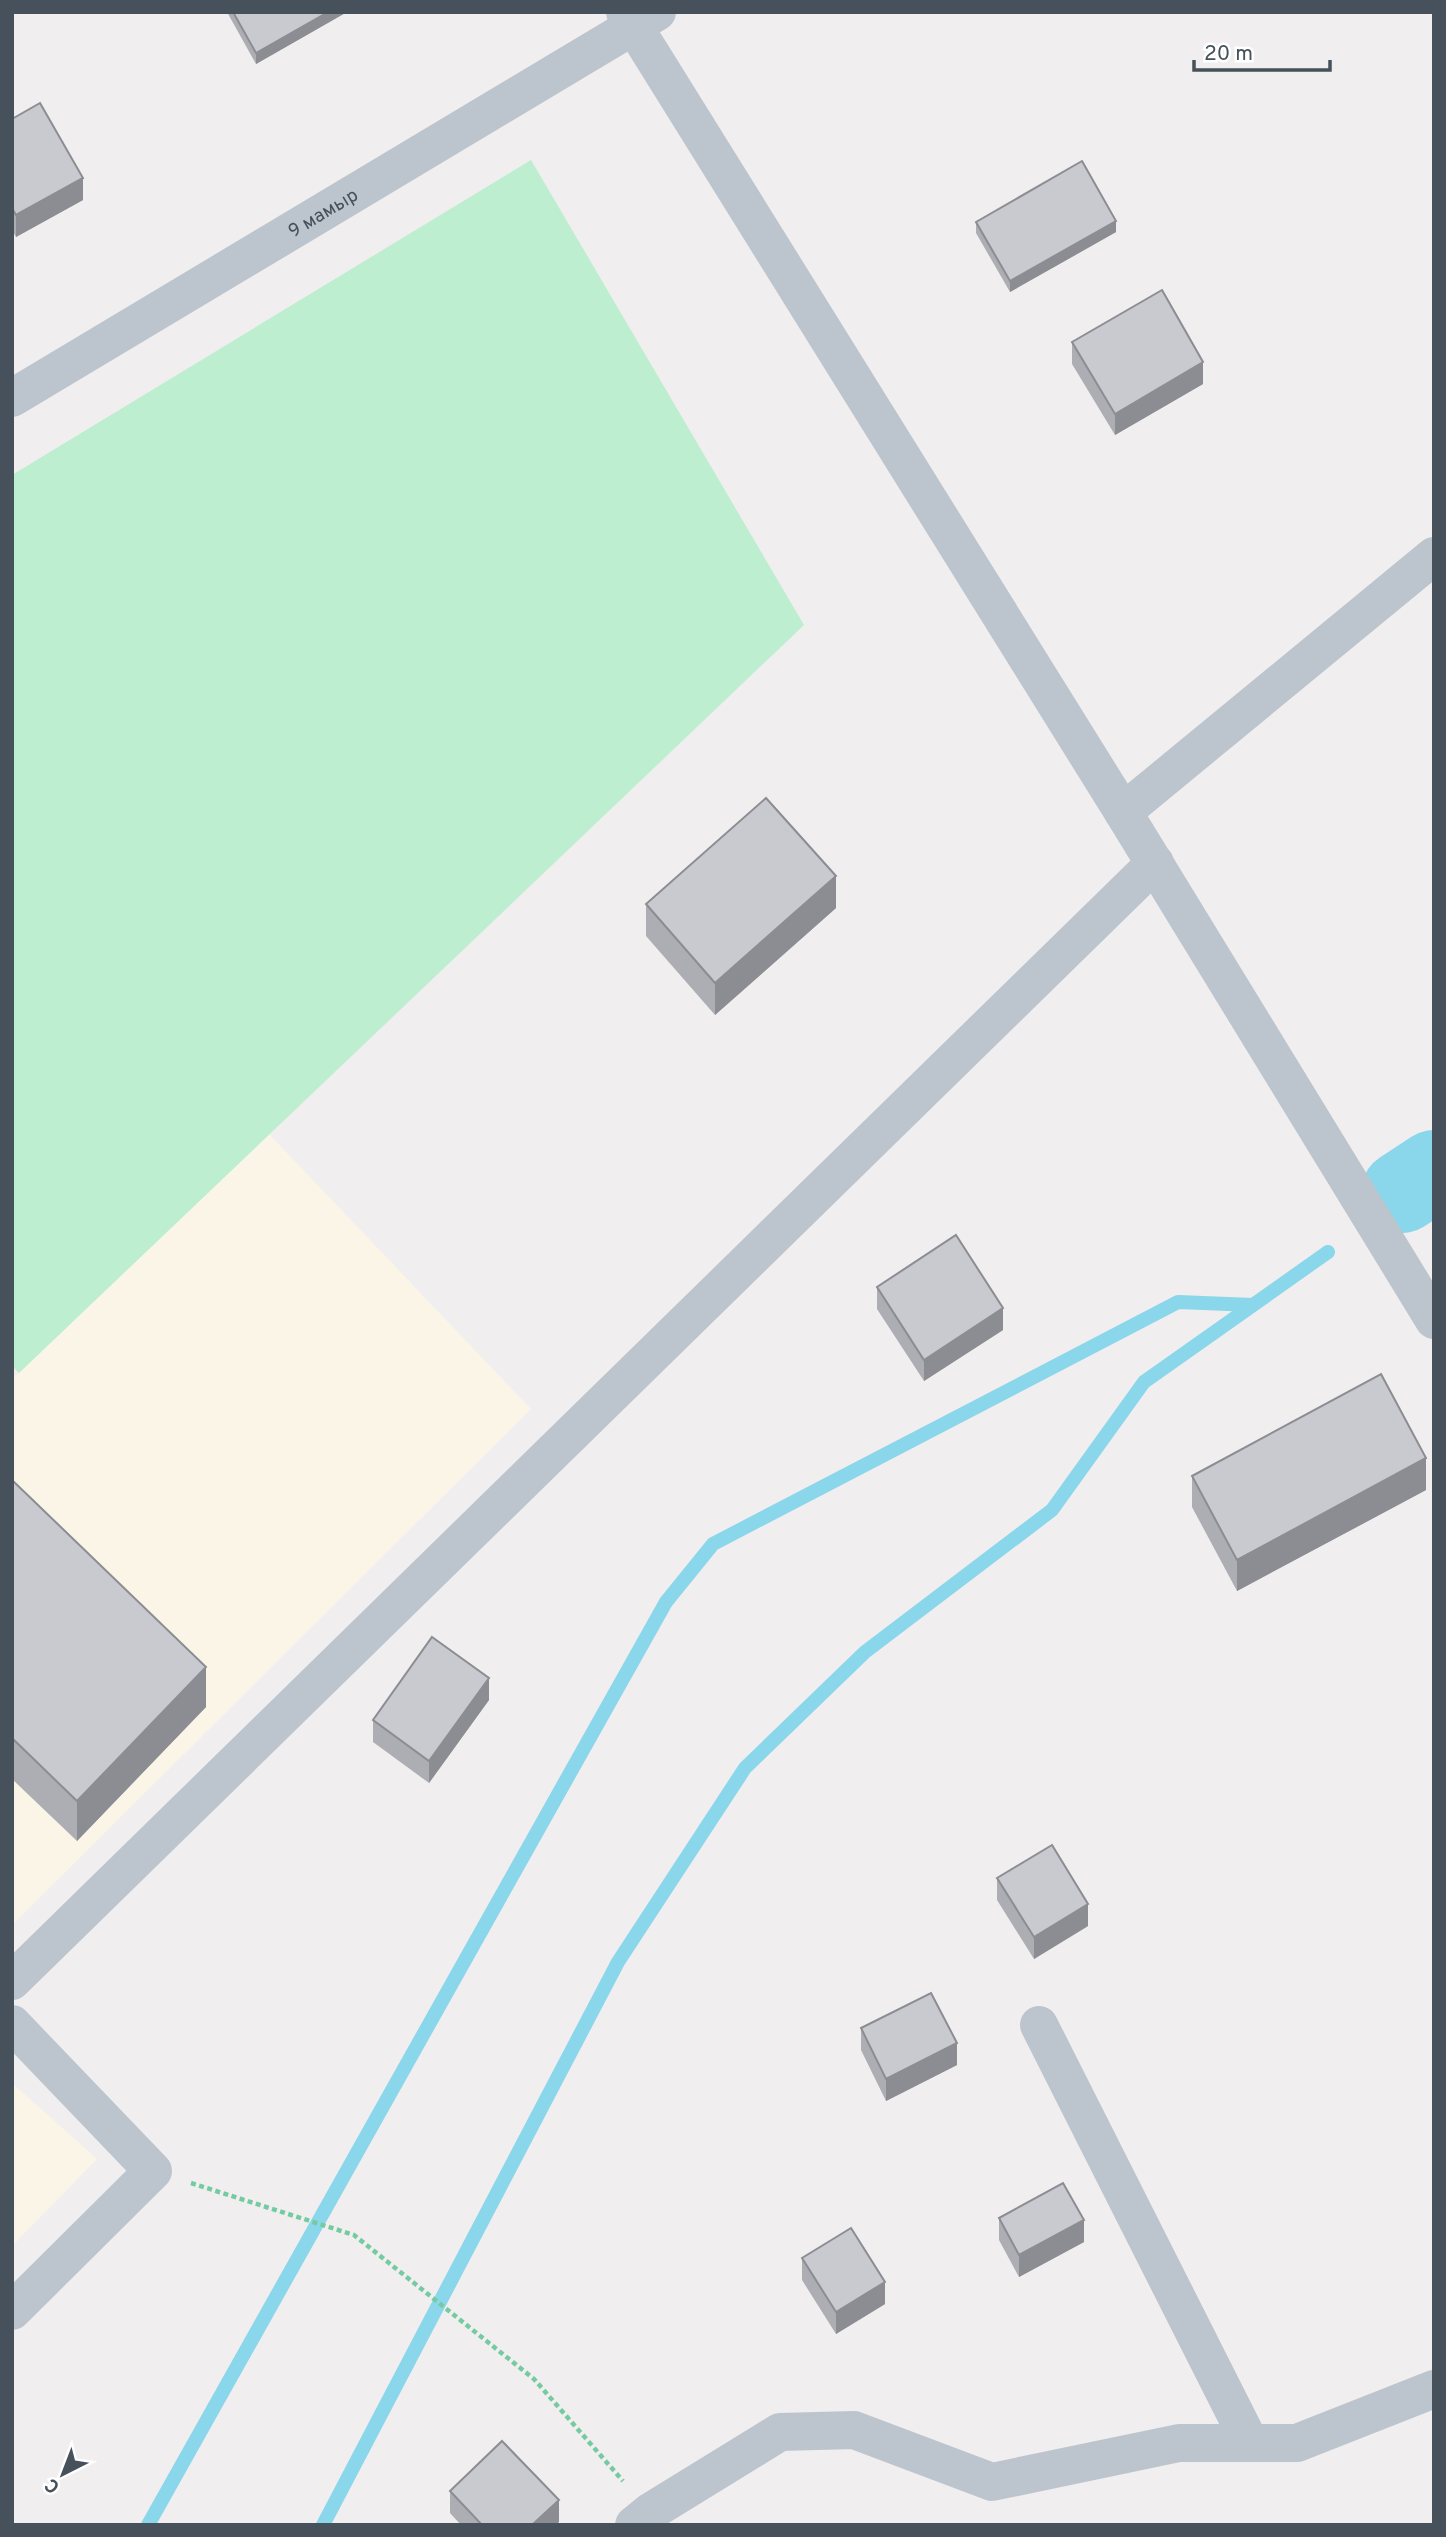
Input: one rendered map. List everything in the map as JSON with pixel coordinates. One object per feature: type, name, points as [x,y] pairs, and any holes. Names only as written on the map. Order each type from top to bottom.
[{"type":"street","name":"9 мамыр","points":[[12,398],[639,17]]},
{"type":"street","points":[[639,17],[1434,1320]]},
{"type":"street","points":[[1124,812],[1434,556]]},
{"type":"street","points":[[12,1982],[1155,863]]},
{"type":"street","points":[[12,2024],[153,2171],[12,2311]]},
{"type":"street","points":[[1039,2025],[1250,2443]]},
{"type":"street","points":[[642,2518],[780,2432],[854,2430],[992,2482],[1180,2443],[1297,2443],[1434,2389]]},
{"type":"path","points":[[153,2171],[354,2235],[534,2379],[642,2518]]},
{"type":"shaded area","points":[[269,1134],[531,1409],[12,1925],[12,1379]]},
{"type":"shaded area","points":[[12,2083],[97,2159],[12,2246]]},
{"type":"green space","points":[[531,160],[804,625],[19,1373],[12,1366],[12,475]]},
{"type":"building","points":[[233,12],[328,12],[256,53]]},
{"type":"building","points":[[40,103],[83,178],[16,215],[12,208],[12,119]]},
{"type":"building","points":[[1082,161],[1116,221],[1010,281],[976,222]]},
{"type":"building","points":[[1162,290],[1203,362],[1115,414],[1072,342]]},
{"type":"building","points":[[766,798],[836,876],[715,983],[646,904]]},
{"type":"building","points":[[956,1235],[1003,1308],[924,1360],[877,1287]]},
{"type":"building","points":[[1381,1374],[1426,1458],[1237,1560],[1192,1476]]},
{"type":"building","points":[[12,1480],[206,1667],[77,1801],[12,1738]]},
{"type":"building","points":[[432,1637],[489,1678],[429,1761],[373,1720]]},
{"type":"building","points":[[1052,1845],[1088,1904],[1034,1937],[997,1878]]},
{"type":"building","points":[[931,1993],[957,2043],[886,2079],[861,2028]]},
{"type":"building","points":[[1063,2183],[1084,2220],[1019,2255],[999,2218]]},
{"type":"building","points":[[851,2228],[885,2282],[836,2312],[802,2258]]},
{"type":"building","points":[[502,2441],[559,2500],[532,2525],[482,2525],[450,2491]]},
{"type":"waterway","points":[[1402,1192],[1434,1171]]},
{"type":"waterway","points":[[323,2525],[618,1962],[745,1768],[865,1652],[1052,1510],[1144,1382],[1328,1252]]},
{"type":"waterway","points":[[148,2525],[666,1602],[713,1544],[1178,1302],[1253,1305]]}]
